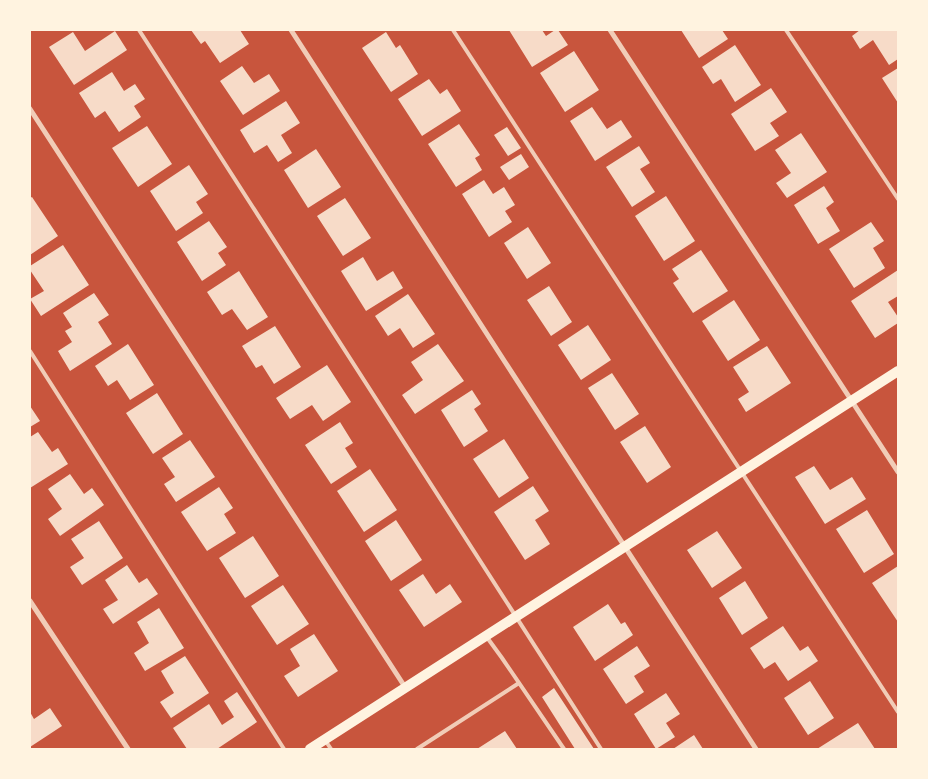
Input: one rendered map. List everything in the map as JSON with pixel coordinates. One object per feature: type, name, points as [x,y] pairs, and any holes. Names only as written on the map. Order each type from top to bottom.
[{"type":"main road","points":[[310,749],[898,371]]},
{"type":"street","points":[[291,30],[756,749]]},
{"type":"street","points":[[610,30],[898,472]]},
{"type":"street","points":[[30,109],[405,688]]},
{"type":"street","points":[[30,601],[128,749]]},
{"type":"lane","points":[[139,30],[601,749]]},
{"type":"lane","points":[[453,30],[898,712]]},
{"type":"lane","points":[[786,30],[898,199]]},
{"type":"lane","points":[[30,351],[284,749]]},
{"type":"lane","points":[[486,636],[564,749]]},
{"type":"lane","points":[[417,749],[519,683]]},
{"type":"lane","points":[[325,740],[331,749]]},
{"type":"building","points":[[191,30],[240,30],[249,44],[220,63],[205,41],[201,44]]},
{"type":"building","points":[[509,30],[542,30],[546,36],[558,30],[568,45],[532,67]]},
{"type":"building","points":[[681,30],[722,30],[728,39],[699,58]]},
{"type":"building","points":[[860,30],[898,30],[898,59],[889,65],[873,40],[860,49],[852,36]]},
{"type":"building","points":[[115,31],[127,50],[74,85],[49,47],[73,32],[85,51]]},
{"type":"building","points":[[386,32],[396,48],[400,45],[418,74],[391,92],[362,48]]},
{"type":"building","points":[[735,45],[761,85],[735,102],[721,79],[713,84],[702,67]]},
{"type":"building","points":[[574,51],[599,90],[565,112],[540,73]]},
{"type":"building","points":[[242,66],[254,83],[269,74],[280,91],[243,115],[220,81]]},
{"type":"building","points":[[898,68],[898,103],[882,78]]},
{"type":"building","points":[[112,72],[124,91],[135,84],[145,99],[134,106],[141,117],[119,132],[105,111],[95,118],[79,93]]},
{"type":"building","points":[[429,79],[440,94],[447,89],[461,111],[422,136],[398,99]]},
{"type":"building","points":[[771,88],[787,112],[770,123],[779,136],[755,151],[731,114]]},
{"type":"building","points":[[286,101],[300,123],[281,135],[292,153],[278,162],[267,145],[254,153],[240,130]]},
{"type":"building","points":[[592,107],[607,129],[621,120],[632,137],[595,161],[570,121]]},
{"type":"building","points":[[459,124],[480,155],[475,158],[482,170],[456,187],[428,144]]},
{"type":"building","points":[[147,126],[172,164],[138,187],[112,148]]},
{"type":"building","points":[[507,127],[521,148],[508,156],[494,135]]},
{"type":"building","points":[[801,133],[827,172],[787,198],[776,183],[791,173],[775,150]]},
{"type":"building","points":[[639,146],[650,163],[640,169],[655,192],[632,207],[606,167]]},
{"type":"building","points":[[316,149],[341,187],[308,208],[284,170]]},
{"type":"building","points":[[521,154],[529,167],[509,180],[500,167]]},
{"type":"building","points":[[189,165],[208,194],[196,202],[203,213],[176,231],[150,191]]},
{"type":"building","points":[[484,180],[493,194],[504,187],[515,205],[505,211],[512,222],[489,237],[462,194]]},
{"type":"building","points":[[824,186],[834,202],[826,208],[840,231],[818,244],[794,205]]},
{"type":"building","points":[[666,196],[695,241],[664,261],[635,216]]},
{"type":"building","points":[[32,197],[58,236],[30,255],[30,198]]},
{"type":"building","points":[[345,198],[371,238],[343,256],[317,216]]},
{"type":"building","points":[[209,221],[227,247],[218,253],[226,265],[202,281],[177,242]]},
{"type":"building","points":[[871,222],[884,241],[873,248],[885,268],[854,288],[829,249]]},
{"type":"building","points":[[528,227],[551,263],[527,279],[504,243]]},
{"type":"building","points":[[63,245],[89,285],[41,316],[30,299],[44,291],[30,270],[30,266]]},
{"type":"building","points":[[701,250],[728,291],[693,313],[673,283],[679,279],[672,269]]},
{"type":"building","points":[[363,257],[377,281],[393,271],[403,288],[366,311],[341,271]]},
{"type":"building","points":[[898,270],[898,296],[888,302],[898,317],[898,323],[875,338],[851,301]]},
{"type":"building","points":[[239,271],[268,317],[247,330],[232,309],[222,315],[207,292]]},
{"type":"building","points":[[549,286],[572,322],[551,336],[527,300]]},
{"type":"building","points":[[94,293],[109,315],[98,322],[112,344],[70,371],[58,351],[72,342],[65,331],[72,327],[63,313]]},
{"type":"building","points":[[408,294],[435,334],[413,348],[400,328],[388,336],[375,316]]},
{"type":"building","points":[[734,300],[760,340],[728,361],[702,321]]},
{"type":"building","points":[[588,325],[611,360],[581,380],[558,345]]},
{"type":"building","points":[[275,326],[301,367],[274,384],[262,365],[256,368],[242,346]]},
{"type":"building","points":[[128,344],[154,385],[130,400],[117,380],[108,386],[95,366]]},
{"type":"building","points":[[438,344],[464,381],[415,414],[402,395],[423,380],[411,362]]},
{"type":"building","points":[[767,346],[791,383],[746,412],[738,399],[749,392],[733,367]]},
{"type":"building","points":[[327,365],[351,402],[323,421],[312,405],[290,419],[276,398]]},
{"type":"building","points":[[612,373],[639,414],[615,430],[588,388]]},
{"type":"building","points":[[472,390],[481,404],[474,409],[488,431],[464,447],[441,410]]},
{"type":"building","points":[[157,393],[183,434],[153,454],[126,413]]},
{"type":"building","points":[[30,406],[40,421],[30,427]]},
{"type":"building","points":[[340,422],[353,443],[345,448],[357,467],[331,484],[305,445]]},
{"type":"building","points":[[645,426],[671,467],[647,483],[620,442]]},
{"type":"building","points":[[38,432],[52,452],[58,448],[68,464],[30,488],[30,437]]},
{"type":"building","points":[[504,439],[529,478],[499,498],[473,459]]},
{"type":"building","points":[[190,440],[215,477],[176,502],[164,484],[175,477],[162,458]]},
{"type":"building","points":[[814,466],[830,490],[852,477],[866,499],[825,524],[795,477]]},
{"type":"building","points":[[370,469],[397,510],[364,532],[337,491]]},
{"type":"building","points":[[70,474],[84,494],[92,488],[104,505],[60,536],[48,519],[62,509],[48,489]]},
{"type":"building","points":[[533,486],[549,511],[535,520],[550,544],[525,560],[494,512]]},
{"type":"building","points":[[219,487],[233,508],[224,514],[236,533],[207,551],[181,512]]},
{"type":"building","points":[[867,510],[894,554],[864,573],[836,529]]},
{"type":"building","points":[[396,520],[422,560],[391,581],[365,541]]},
{"type":"building","points":[[99,521],[123,558],[82,585],[70,567],[84,558],[71,539]]},
{"type":"building","points":[[717,531],[742,568],[712,588],[687,550]]},
{"type":"building","points":[[253,536],[279,576],[245,598],[219,558]]},
{"type":"building","points":[[127,565],[139,583],[147,578],[158,594],[113,624],[103,609],[118,600],[105,580]]},
{"type":"building","points":[[898,566],[898,622],[872,583]]},
{"type":"building","points":[[423,574],[436,594],[450,584],[462,602],[424,627],[399,590]]},
{"type":"building","points":[[745,581],[768,618],[742,635],[719,598]]},
{"type":"building","points":[[283,585],[309,624],[277,645],[251,606]]},
{"type":"building","points":[[608,604],[621,624],[625,622],[633,635],[595,661],[573,627]]},
{"type":"building","points":[[159,608],[184,648],[145,671],[134,653],[149,643],[137,622]]},
{"type":"building","points":[[783,626],[800,651],[808,646],[818,661],[788,681],[775,662],[764,669],[750,648]]},
{"type":"building","points":[[314,634],[338,671],[298,697],[284,676],[300,666],[290,649]]},
{"type":"building","points":[[637,646],[650,666],[634,676],[644,692],[626,704],[603,669]]},
{"type":"building","points":[[185,656],[209,693],[171,718],[160,702],[174,693],[161,671]]},
{"type":"building","points":[[810,681],[834,718],[808,735],[784,698]]},
{"type":"building","points":[[554,688],[594,749],[575,749],[542,697]]},
{"type":"building","points":[[237,692],[257,722],[217,749],[187,749],[173,728],[209,704],[222,725],[234,717],[224,701]]},
{"type":"building","points":[[666,693],[680,714],[666,723],[675,737],[656,749],[634,714]]},
{"type":"building","points":[[50,708],[62,726],[30,747],[30,712],[34,719]]},
{"type":"building","points":[[858,723],[875,749],[817,749]]},
{"type":"building","points":[[505,731],[517,749],[477,749]]},
{"type":"building","points":[[694,735],[703,749],[673,749]]}]
